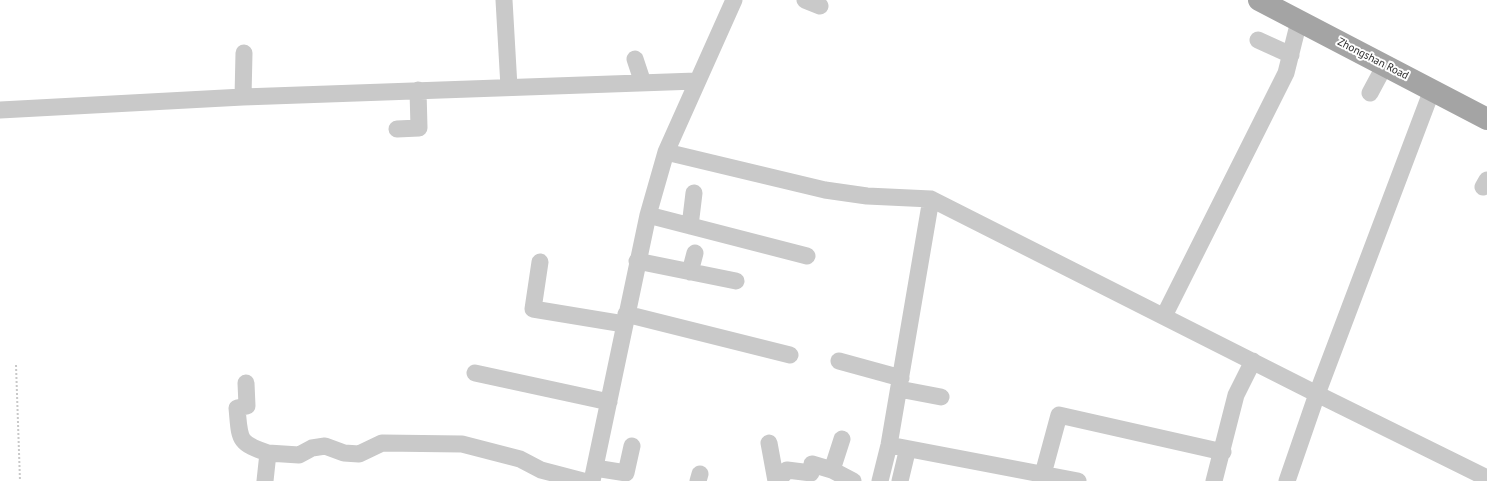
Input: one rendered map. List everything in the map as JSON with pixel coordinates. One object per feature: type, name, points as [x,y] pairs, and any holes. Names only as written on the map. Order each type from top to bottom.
[{"type":"main road","name":"Zhongshan Road","points":[[1258,0],[1487,119]]},
{"type":"street","points":[[504,0],[509,87]]},
{"type":"street","points":[[632,446],[626,473],[594,474],[625,319],[648,215],[666,152],[696,81],[734,0]]},
{"type":"street","points":[[1164,316],[1286,73],[1299,21]]},
{"type":"street","points":[[1258,40],[1291,55]]},
{"type":"street","points":[[243,97],[244,53]]},
{"type":"street","points":[[635,59],[643,83]]},
{"type":"street","points":[[1370,93],[1385,65]]},
{"type":"street","points":[[0,110],[243,97],[696,81]]},
{"type":"street","points":[[397,129],[419,128],[418,90]]},
{"type":"street","points":[[1287,481],[1317,394],[1432,90]]},
{"type":"street","points":[[666,152],[825,190],[867,196],[931,199],[1487,478]]},
{"type":"street","points":[[690,226],[694,194]]},
{"type":"street","points":[[880,481],[889,445],[931,199]]},
{"type":"street","points":[[648,215],[807,256]]},
{"type":"street","points":[[690,272],[695,253]]},
{"type":"street","points":[[540,262],[533,309],[625,319],[790,355]]},
{"type":"street","points":[[638,262],[736,281]]},
{"type":"street","points":[[839,361],[940,398]]},
{"type":"street","points":[[1214,481],[1223,452],[1236,395],[1253,361]]},
{"type":"street","points":[[475,372],[609,402]]},
{"type":"street","points":[[246,383],[247,406],[237,408],[239,435],[248,447],[268,453],[299,455],[312,448],[325,446],[344,453],[359,454],[382,443],[462,444],[520,459],[541,470],[583,481]]},
{"type":"street","points":[[1043,474],[1059,415],[1223,452]]},
{"type":"street","points":[[832,470],[842,439]]},
{"type":"street","points":[[769,443],[777,481]]},
{"type":"street","points":[[889,445],[1078,481]]},
{"type":"street","points":[[265,481],[268,453]]},
{"type":"street","points":[[900,481],[906,456]]},
{"type":"street","points":[[777,481],[787,470],[811,473],[812,464],[832,470],[853,481]]},
{"type":"path","points":[[16,365],[20,481]]}]
